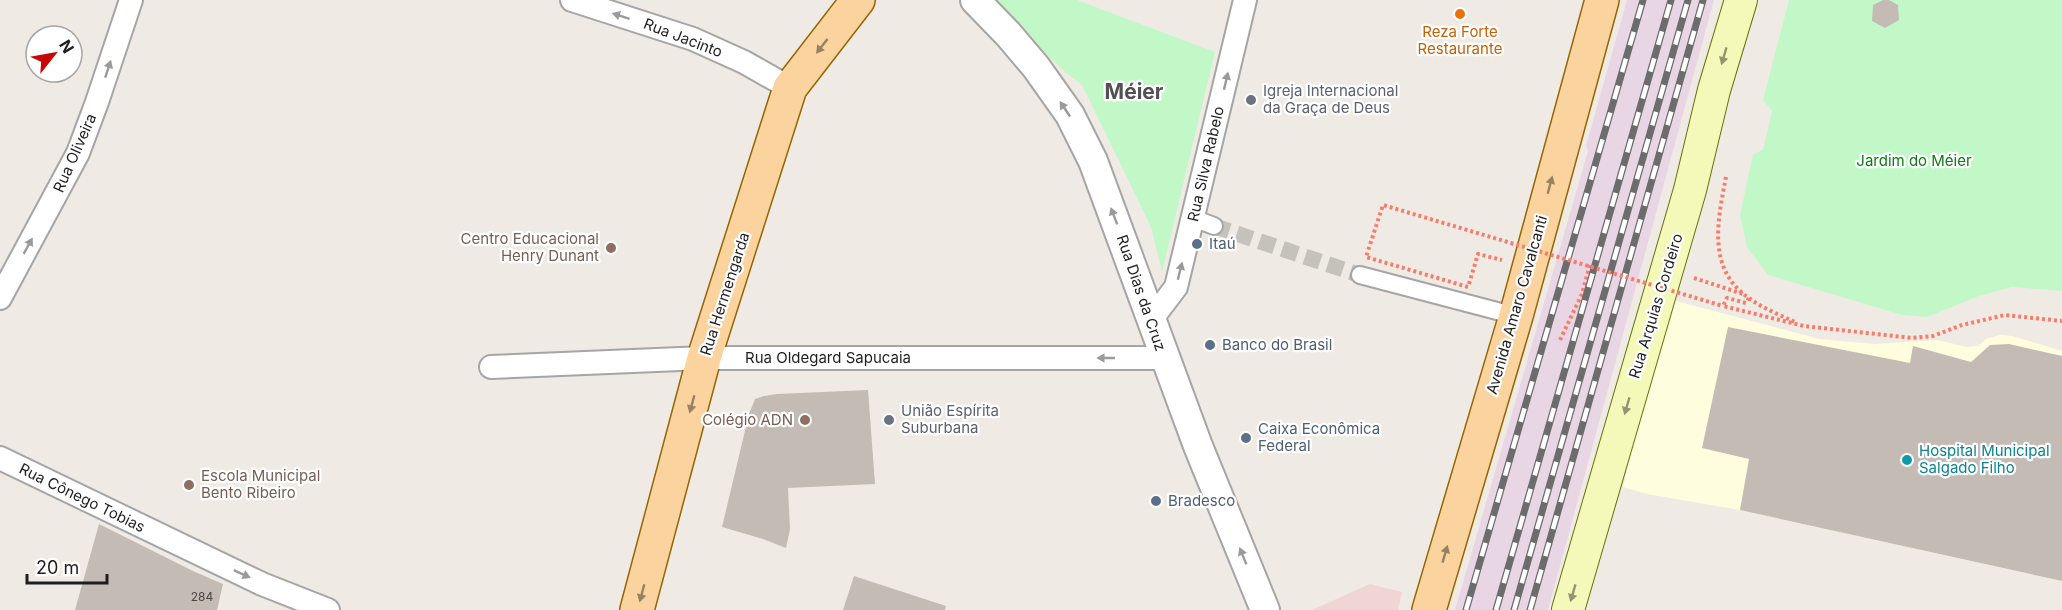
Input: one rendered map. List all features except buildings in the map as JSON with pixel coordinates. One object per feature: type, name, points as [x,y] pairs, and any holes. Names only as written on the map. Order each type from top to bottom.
[{"type":"main road","name":"Rua Hermengarda","points":[[637,610],[704,358],[790,88],[858,0]]},
{"type":"main road","name":"Avenida Amaro Cavalcanti","points":[[1429,610],[1515,316],[1602,0]]},
{"type":"main road","name":"Rua Arquias Cordeiro","points":[[1568,610],[1690,190],[1714,90],[1741,0]]},
{"type":"street","name":"Rua Oliveira","points":[[0,298],[78,153],[131,0]]},
{"type":"street","name":"Rua Jacinto","points":[[572,0],[693,39],[744,62],[790,88]]},
{"type":"street","name":"Rua Dias da Cruz","points":[[975,0],[1036,67],[1070,116],[1093,161],[1164,358],[1265,610]]},
{"type":"street","name":"Rua Silva Rabelo","points":[[1151,320],[1176,287],[1204,222],[1245,0]]},
{"type":"street","points":[[1360,275],[1515,316]]},
{"type":"street","name":"Rua Oldegard Sapucaia","points":[[491,367],[704,358],[1164,358]]},
{"type":"street","name":"Rua Cônego Tobias","points":[[0,458],[262,584],[328,610]]},
{"type":"path","points":[[1726,173],[1717,226],[1718,248],[1724,268],[1732,282],[1743,294],[1804,326]]},
{"type":"path","points":[[1528,266],[1478,254],[1468,287],[1366,257],[1383,205],[1723,306],[1804,326],[1912,338],[1933,336],[1973,322],[2005,315],[2062,321]]},
{"type":"path","points":[[1560,340],[1582,294],[1590,265]]},
{"type":"path","points":[[1667,269],[1743,294]]},
{"type":"path","points":[[1723,306],[1727,298],[1746,303],[1749,298]]},
{"type":"shaded area","points":[[1627,0],[1714,0],[1548,610],[1455,610],[1588,151],[1586,146]]},
{"type":"shaded area","name":"Hospital Municipal Salgado Filho","points":[[1665,298],[1819,339],[1874,344],[1937,340],[1967,347],[1978,346],[1986,339],[2000,335],[2012,336],[2062,351],[2062,581],[1740,510],[1647,494],[1623,487]]},
{"type":"shaded area","points":[[1370,584],[1402,592],[1398,610],[1312,610]]},
{"type":"green space","points":[[996,0],[1077,0],[1215,52],[1162,272],[1151,227],[1082,85],[1047,55]]},
{"type":"green space","name":"Jardim do Méier","points":[[1789,0],[2062,0],[2062,291],[2012,287],[1979,296],[1927,317],[1902,315],[1768,275],[1747,247],[1740,215],[1753,154],[1763,150],[1772,111],[1763,100]]},
{"type":"tunnel","points":[[1214,226],[1360,275]]},
{"type":"railway","points":[[1466,610],[1643,0]]},
{"type":"railway","points":[[1496,610],[1671,0]]},
{"type":"railway","points":[[1514,610],[1688,0]]},
{"type":"railway","points":[[1530,610],[1703,0]]},
{"type":"place","name":"Reza Forte Restaurante","points":[[1460,14]]},
{"type":"place","name":"Igreja Internacional da Graça de Deus","points":[[1251,100]]},
{"type":"place","name":"Itaú","points":[[1197,244]]},
{"type":"place","name":"Centro Educacional Henry Dunant","points":[[611,248]]},
{"type":"place","name":"Banco do Brasil","points":[[1210,345]]},
{"type":"place","name":"Colégio ADN","points":[[805,420]]},
{"type":"place","name":"União Espírita Suburbana","points":[[889,420]]},
{"type":"place","name":"Caixa Econômica Federal","points":[[1246,438]]},
{"type":"place","name":"Hospital Municipal Salgado Filho","points":[[1907,460]]},
{"type":"place","name":"Escola Municipal Bento Ribeiro","points":[[189,485]]},
{"type":"place","name":"Bradesco","points":[[1156,501]]},
{"type":"district","name":"Méier","points":[[1134,92]]}]
